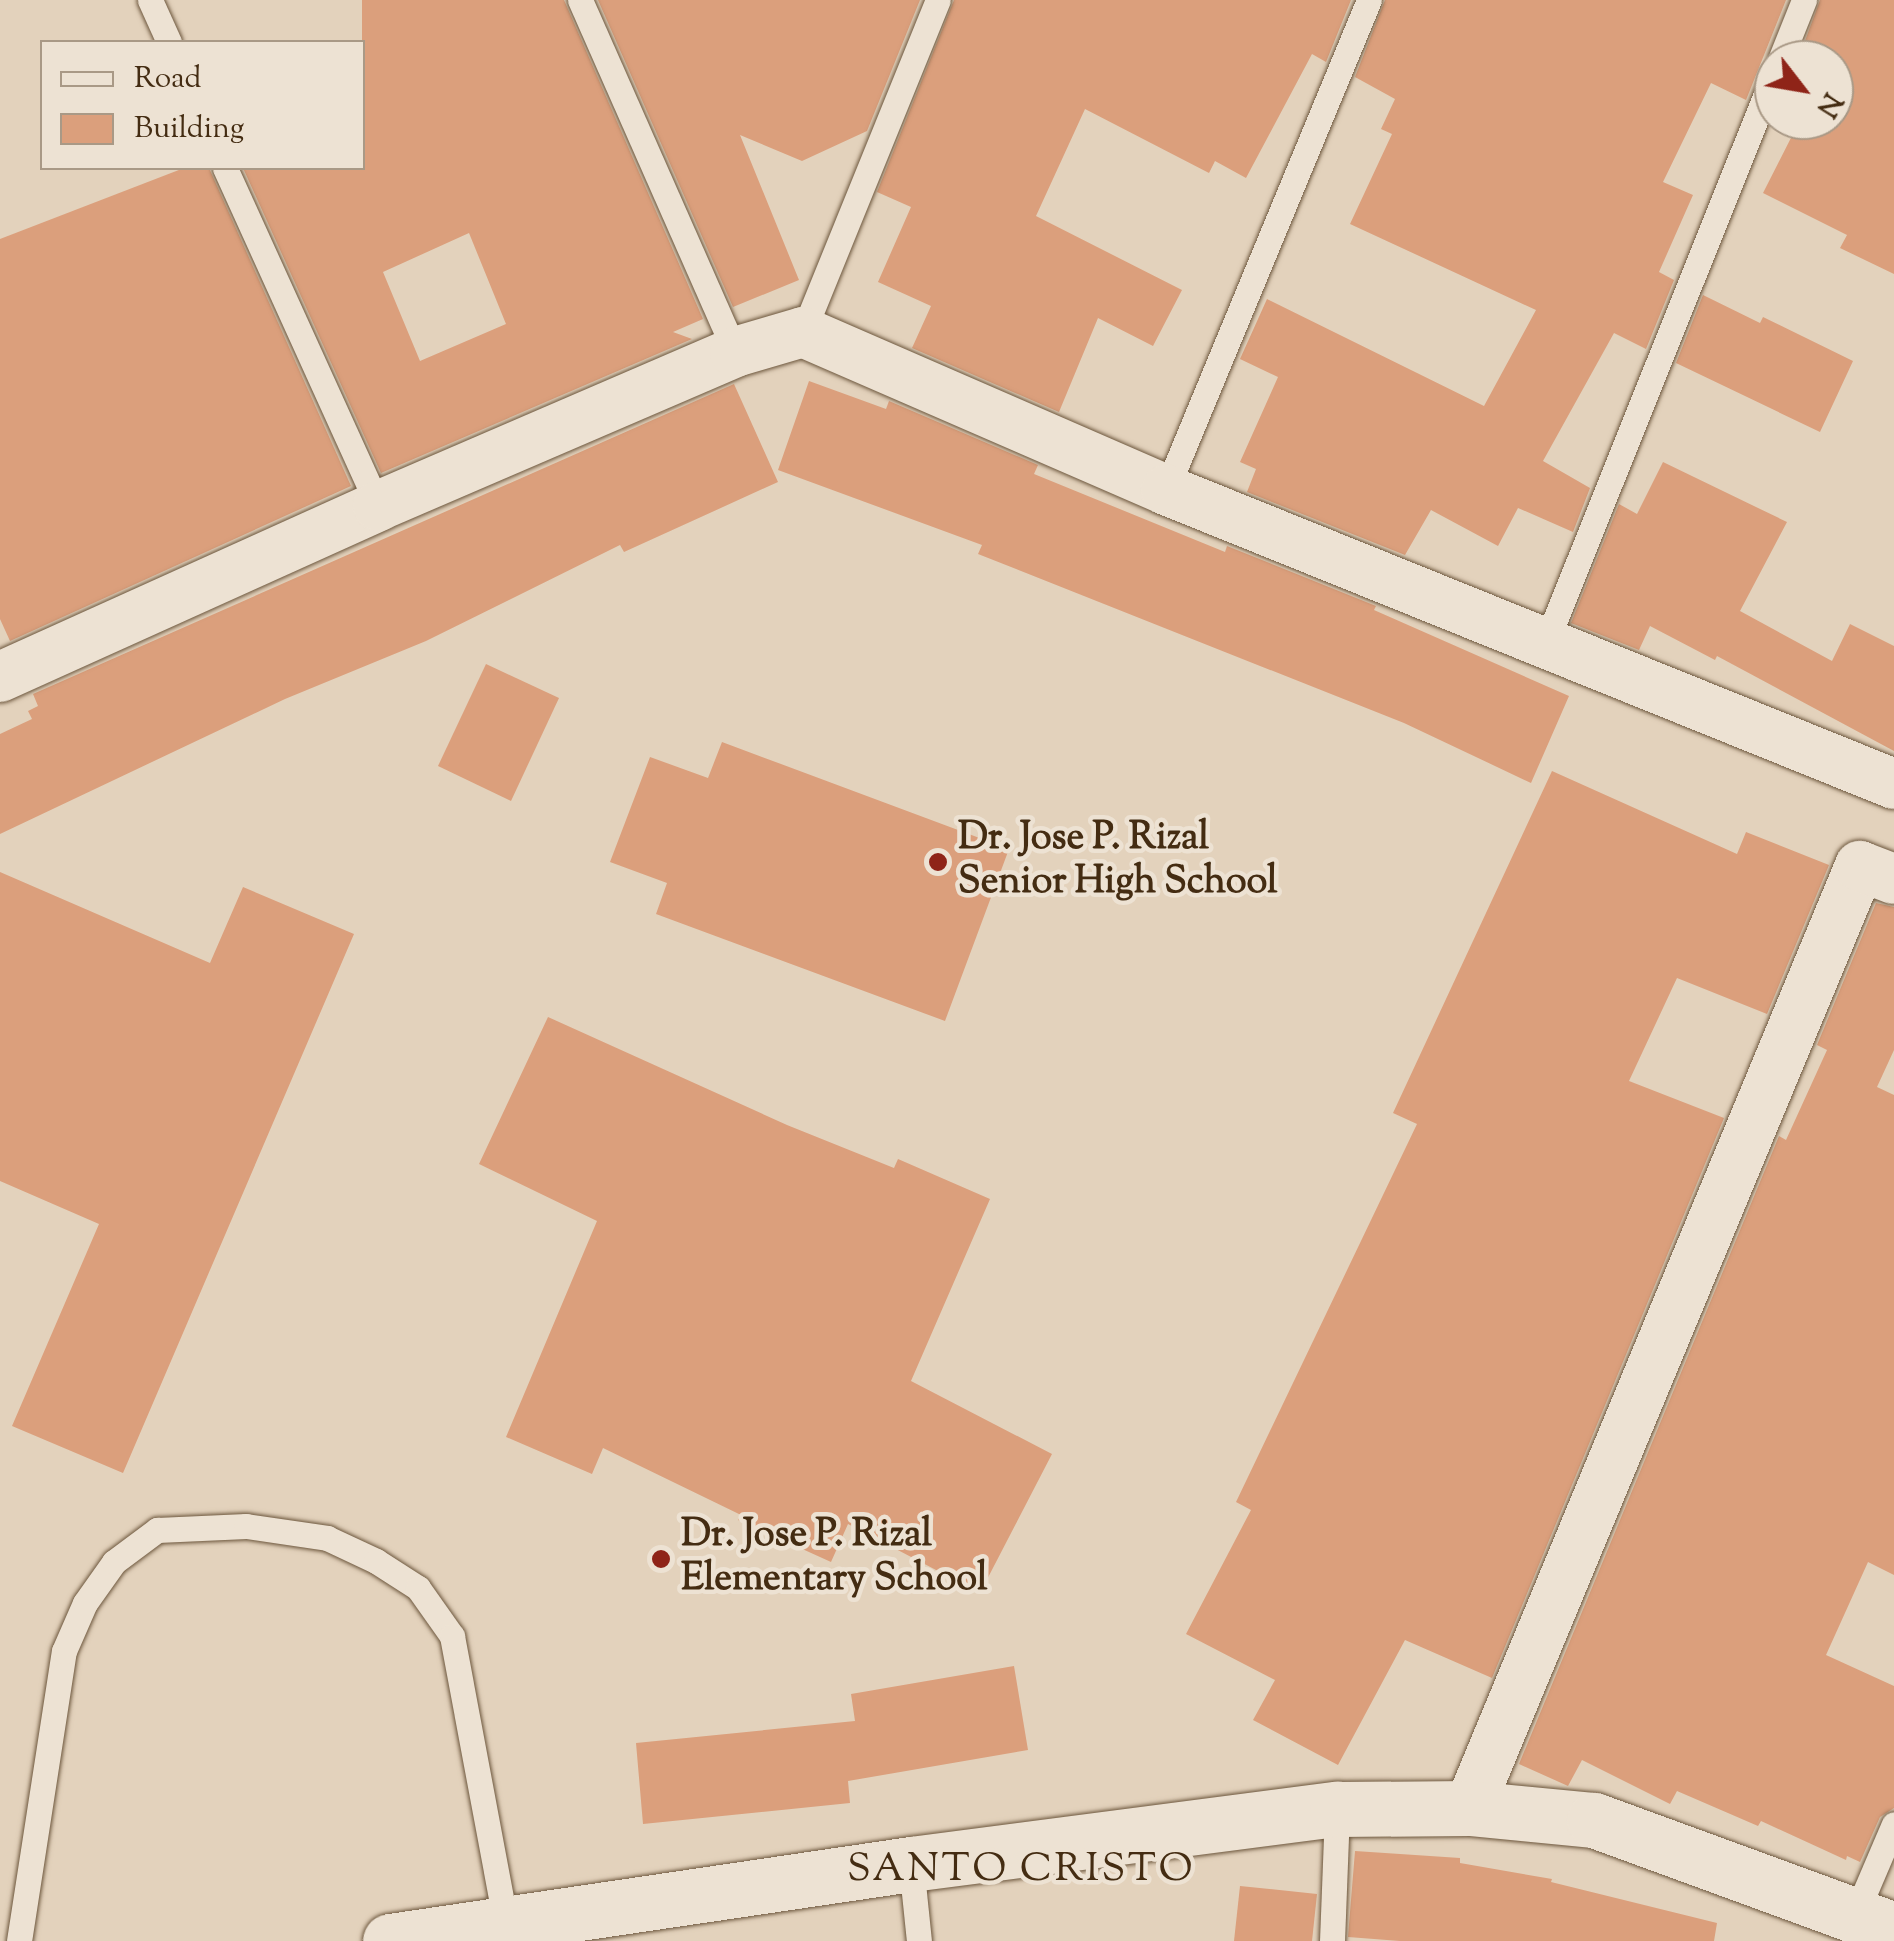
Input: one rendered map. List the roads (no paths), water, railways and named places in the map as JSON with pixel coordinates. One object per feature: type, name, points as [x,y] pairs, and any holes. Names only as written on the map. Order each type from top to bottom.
[{"type":"street","points":[[2,670],[735,352],[803,332],[1166,490],[1894,784]]},
{"type":"street","points":[[1468,1808],[1860,866],[1894,880]]},
{"type":"street","points":[[390,1941],[507,1933],[911,1864],[1338,1809],[1468,1808],[1594,1820],[1865,1928]]},
{"type":"lane","points":[[150,0],[168,40]]},
{"type":"lane","points":[[580,0],[735,352]]},
{"type":"lane","points":[[803,332],[938,0]]},
{"type":"lane","points":[[1166,490],[1369,0]]},
{"type":"lane","points":[[1788,40],[1804,0]]},
{"type":"lane","points":[[1545,645],[1754,124]]},
{"type":"lane","points":[[226,170],[378,506]]},
{"type":"lane","points":[[18,1941],[64,1650],[86,1603],[114,1562],[157,1530],[246,1526],[327,1538],[376,1560],[418,1588],[452,1636],[507,1933]]},
{"type":"lane","points":[[1332,1941],[1338,1809]]},
{"type":"lane","points":[[1865,1928],[1894,1824]]},
{"type":"lane","points":[[911,1864],[919,1941]]},
{"type":"place","name":"Dr. Jose P. Rizal Senior High School","points":[[938,862]]},
{"type":"place","name":"Dr. Jose P. Rizal Elementary School","points":[[661,1559]]},
{"type":"district","name":"SANTO CRISTO","points":[[1021,1871]]}]
